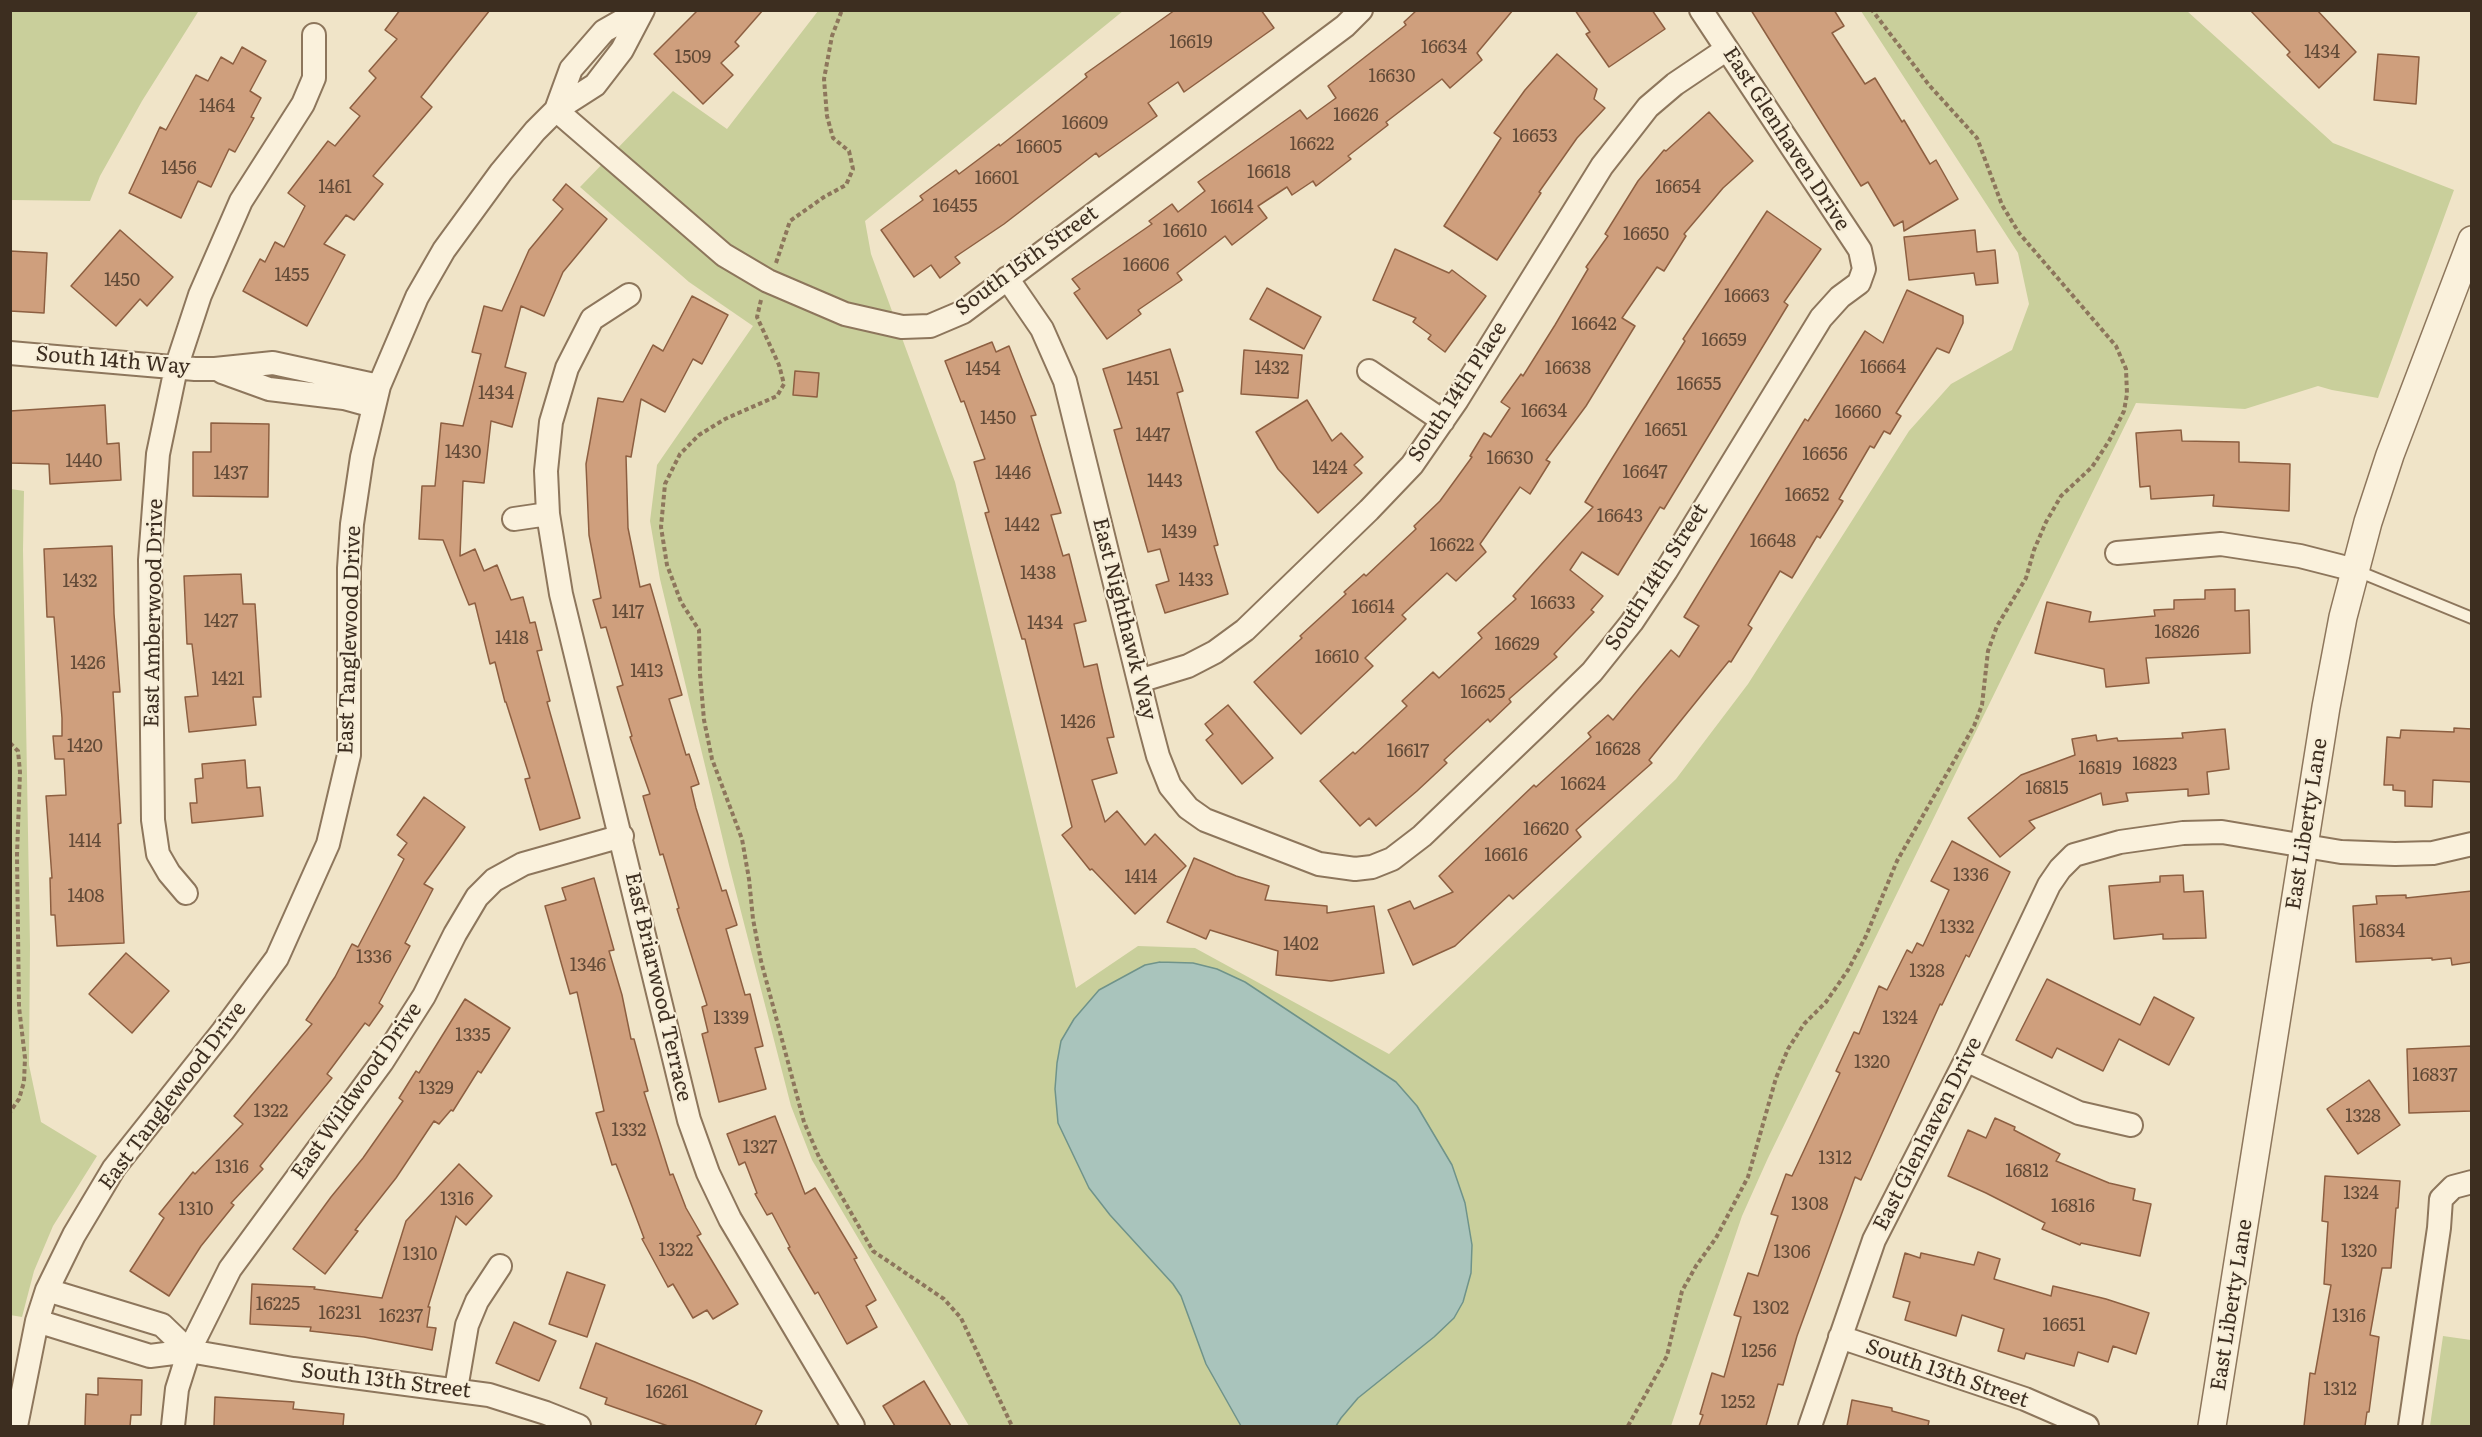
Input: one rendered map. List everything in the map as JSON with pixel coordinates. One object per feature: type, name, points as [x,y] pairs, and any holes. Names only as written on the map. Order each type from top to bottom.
[{"type":"street","points":[[556,110],[571,69],[604,31],[642,10]]},
{"type":"street","points":[[556,110],[595,85],[622,50],[642,10]]},
{"type":"street","name":"South 15th Street","points":[[556,110],[724,255],[768,281],[845,314],[902,327],[930,326],[963,312],[1345,26],[1360,10]]},
{"type":"street","name":"East Glenhaven Drive","points":[[1701,10],[1860,250],[1864,269]]},
{"type":"street","name":"East Amberwood Drive","points":[[186,893],[169,873],[158,854],[153,820],[150,595],[153,505],[158,454],[177,368],[200,295],[241,201],[303,104],[314,78],[315,34]]},
{"type":"street","points":[[590,48],[610,66]]},
{"type":"street","name":"South 14th Place","points":[[1139,681],[1188,666],[1215,652],[1245,630],[1412,465],[1443,421],[1584,193],[1627,132],[1648,107],[1675,84],[1727,49]]},
{"type":"street","name":"East Tanglewood Drive","points":[[16,1426],[37,1322],[47,1290],[74,1234],[114,1168],[224,1031],[277,958],[324,854],[349,755],[349,556],[362,457],[376,396],[417,297],[444,250],[501,172],[556,110]]},
{"type":"street","name":"East Liberty Lane","points":[[2212,1426],[2326,708],[2343,616],[2368,522],[2390,455],[2472,240]]},
{"type":"street","name":"South 14th Street","points":[[1338,868],[1372,867],[1392,859],[1407,849],[1592,672],[1632,622],[1666,571],[1821,318],[1840,297],[1859,283],[1864,269]]},
{"type":"street","name":"East Nighthawk Way","points":[[1007,278],[1042,329],[1065,381],[1139,681],[1162,766],[1170,786],[1188,808],[1205,820],[1289,854],[1338,868]]},
{"type":"street","name":"East Briarwood Terrace","points":[[629,295],[592,319],[567,368],[551,422],[546,471],[548,514],[561,594],[622,836],[689,1120],[708,1173],[730,1219],[853,1426]]},
{"type":"street","name":"South 14th Way","points":[[10,353],[177,368],[215,369],[273,363],[376,396]]},
{"type":"street","points":[[290,392],[294,368]]},
{"type":"street","name":"South 14th Way","points":[[215,369],[269,389],[344,398],[376,396]]},
{"type":"street","points":[[1369,371],[1443,421]]},
{"type":"street","points":[[514,519],[548,514]]},
{"type":"street","points":[[2117,553],[2221,544],[2300,556],[2355,570]]},
{"type":"street","name":"East Glenhaven Drive","points":[[1810,1426],[1874,1240],[1966,1060],[2049,885],[2060,869],[2073,855],[2120,842],[2183,833],[2222,832],[2304,845]]},
{"type":"street","name":"East Wildwood Drive","points":[[173,1426],[177,1389],[189,1351],[230,1269],[382,1062],[424,996],[454,934],[477,897],[494,880],[523,864],[622,836]]},
{"type":"street","points":[[2304,845],[2341,852],[2395,854],[2433,853],[2472,844]]},
{"type":"street","points":[[1966,1060],[2079,1113],[2131,1125]]},
{"type":"street","points":[[2410,1426],[2439,1228],[2441,1199],[2462,1184]]},
{"type":"street","points":[[456,1389],[467,1325],[477,1301],[500,1266]]},
{"type":"street","points":[[47,1290],[162,1325],[189,1351]]},
{"type":"street","points":[[118,1347],[128,1315]]},
{"type":"street","name":"South 13th Street","points":[[37,1322],[150,1356],[189,1351],[293,1369],[489,1395],[579,1426]]},
{"type":"street","name":"South 13th Street","points":[[1840,1337],[2025,1399],[2087,1426]]},
{"type":"lane","points":[[2355,570],[2472,618]]},
{"type":"path","points":[[842,10],[832,36],[824,80],[827,116],[834,138],[849,151],[853,169],[846,185],[824,197],[790,221],[757,317],[779,364],[783,384],[777,396],[725,419],[699,435],[680,454],[665,484],[662,526],[667,565],[681,602],[699,630],[703,709],[712,759],[742,839],[761,961],[804,1122],[819,1157],[873,1251],[944,1299],[962,1318],[1012,1426]]},
{"type":"path","points":[[1628,1426],[1667,1356],[1682,1291],[1716,1238],[1748,1177],[1776,1078],[1788,1049],[1804,1024],[1826,1002],[1848,970],[1866,936],[1897,861],[1974,726],[1982,705],[1988,651],[1997,626],[2026,578],[2034,550],[2046,522],[2061,496],[2092,467],[2109,441],[2124,411],[2127,394],[2126,369],[2116,346],[2019,233],[2002,205],[1977,138],[1929,84],[1872,10]]},
{"type":"path","points":[[10,743],[18,751],[20,772],[17,855],[19,1007],[25,1058],[24,1082],[19,1099],[10,1112]]},
{"type":"green space","points":[[11,10],[221,11],[198,12],[142,101],[100,176],[90,201],[11,200]]},
{"type":"green space","points":[[818,11],[1123,11],[865,221],[871,254],[955,482],[1076,988],[1138,946],[1195,948],[1389,1054],[1676,779],[1748,684],[1909,431],[1951,384],[2012,350],[2029,304],[2018,253],[1861,11],[2187,11],[2333,143],[2454,190],[2378,398],[2318,386],[2245,409],[2136,403],[1768,1158],[1742,1216],[1671,1426],[969,1426],[812,1160],[791,1106],[729,865],[660,579],[650,521],[657,465],[753,326],[689,282],[580,187],[673,91],[727,129]]},
{"type":"green space","points":[[11,489],[24,491],[30,946],[29,1065],[41,1122],[97,1156],[53,1226],[34,1271],[22,1317],[10,1315]]},
{"type":"green space","points":[[2443,1336],[2471,1340],[2471,1426],[2430,1426]]},
{"type":"water","points":[[1160,962],[1193,963],[1217,969],[1245,982],[1396,1082],[1417,1106],[1452,1165],[1465,1203],[1472,1245],[1471,1273],[1463,1302],[1454,1318],[1358,1398],[1336,1426],[1241,1426],[1206,1364],[1181,1296],[1089,1188],[1058,1123],[1055,1089],[1057,1063],[1061,1041],[1074,1019],[1099,990],[1145,965]]},
{"type":"building","points":[[400,10],[490,10],[421,97],[432,107],[373,176],[383,184],[354,220],[346,215],[324,244],[345,255],[307,326],[243,291],[260,259],[265,262],[275,242],[284,247],[305,206],[288,193],[328,141],[335,146],[360,116],[350,108],[376,78],[369,71],[397,39],[385,30]]},
{"type":"building","points":[[698,10],[763,10],[735,42],[739,46],[721,63],[733,75],[703,104],[654,54]]},
{"type":"building","points":[[1175,10],[1261,10],[1274,28],[1184,92],[1178,82],[1148,103],[1157,116],[1099,157],[1096,153],[1004,224],[955,257],[960,263],[940,278],[931,265],[914,277],[881,230],[923,200],[920,196],[956,170],[959,174],[999,144],[1000,146],[1087,77],[1085,74]]},
{"type":"building","points":[[1417,10],[1513,10],[1477,53],[1482,60],[1450,88],[1442,79],[1386,122],[1388,125],[1348,156],[1351,159],[1316,186],[1313,181],[1292,195],[1287,187],[1258,206],[1267,218],[1232,245],[1225,236],[1177,273],[1182,280],[1138,310],[1141,314],[1107,339],[1074,293],[1080,289],[1072,279],[1152,224],[1149,221],[1172,204],[1178,212],[1205,191],[1198,182],[1300,110],[1307,119],[1336,98],[1328,86],[1406,25],[1404,22]]},
{"type":"building","points":[[1575,10],[1652,10],[1665,29],[1609,67],[1586,34],[1590,32]]},
{"type":"building","points":[[1751,10],[1834,10],[1844,26],[1832,33],[1865,84],[1875,78],[1902,122],[1904,120],[1930,164],[1936,160],[1958,199],[1904,231],[1903,221],[1894,226],[1868,182],[1861,186]]},
{"type":"building","points":[[2250,10],[2317,10],[2356,52],[2319,88],[2287,55],[2290,52]]},
{"type":"building","points":[[242,47],[266,61],[250,91],[261,98],[251,117],[254,118],[235,152],[229,149],[211,187],[198,181],[181,218],[129,193],[160,127],[166,130],[196,75],[208,81],[221,57],[233,64]]},
{"type":"building","points":[[1557,54],[1597,89],[1594,99],[1605,108],[1577,138],[1539,192],[1541,193],[1497,260],[1444,226],[1501,138],[1494,133],[1525,90]]},
{"type":"building","points":[[2378,54],[2419,57],[2416,104],[2374,100]]},
{"type":"building","points":[[1709,112],[1753,161],[1723,188],[1684,234],[1686,236],[1664,271],[1657,267],[1622,318],[1635,326],[1586,406],[1546,460],[1550,462],[1530,494],[1520,487],[1480,544],[1486,552],[1456,581],[1447,573],[1402,615],[1406,619],[1365,658],[1373,666],[1301,734],[1254,682],[1346,594],[1344,592],[1364,574],[1366,576],[1416,529],[1414,526],[1440,501],[1472,457],[1470,456],[1484,433],[1491,437],[1510,408],[1501,402],[1521,374],[1523,376],[1555,325],[1588,269],[1586,267],[1608,236],[1605,234],[1638,181],[1664,150],[1666,151]]},
{"type":"building","points":[[566,184],[607,219],[563,272],[544,316],[521,306],[505,367],[526,373],[512,427],[491,421],[484,483],[463,481],[460,556],[475,549],[484,571],[497,565],[511,600],[523,597],[530,623],[535,622],[542,650],[537,651],[550,701],[547,702],[580,818],[540,830],[525,779],[530,778],[505,702],[495,662],[490,664],[475,603],[469,605],[443,540],[419,539],[422,486],[435,486],[441,423],[463,426],[481,354],[472,352],[484,306],[502,311],[529,250],[563,209],[553,200]]},
{"type":"building","points":[[1767,211],[1821,249],[1784,302],[1788,305],[1664,509],[1660,507],[1618,575],[1582,552],[1570,570],[1603,596],[1591,610],[1594,612],[1554,654],[1557,657],[1509,699],[1511,702],[1490,722],[1488,719],[1444,760],[1447,763],[1417,791],[1376,826],[1369,818],[1360,826],[1320,781],[1353,752],[1355,754],[1407,706],[1402,701],[1433,672],[1439,678],[1482,638],[1478,633],[1516,599],[1513,596],[1593,507],[1585,502],[1685,341],[1683,339]]},
{"type":"building","points":[[120,230],[173,277],[147,306],[140,299],[116,326],[71,286]]},
{"type":"building","points":[[1975,230],[1977,252],[1995,250],[1998,283],[1976,285],[1974,273],[1909,280],[1904,237]]},
{"type":"building","points":[[1395,249],[1449,273],[1452,270],[1486,296],[1445,352],[1428,339],[1431,335],[1413,322],[1416,318],[1373,300]]},
{"type":"building","points":[[10,251],[47,253],[44,313],[10,311]]},
{"type":"building","points":[[1267,288],[1321,317],[1304,349],[1250,319]]},
{"type":"building","points":[[1907,290],[1963,316],[1963,323],[1949,353],[1937,348],[1896,413],[1901,416],[1890,434],[1884,431],[1874,448],[1870,446],[1839,499],[1843,501],[1820,538],[1817,536],[1792,578],[1780,571],[1748,625],[1752,628],[1731,662],[1729,661],[1649,760],[1652,763],[1576,830],[1581,837],[1513,899],[1509,895],[1455,946],[1413,965],[1388,910],[1410,901],[1414,909],[1453,892],[1439,876],[1534,785],[1536,787],[1591,737],[1588,733],[1608,715],[1613,720],[1671,650],[1679,657],[1699,626],[1684,617],[1805,419],[1808,421],[1865,331],[1883,343]]},
{"type":"building","points":[[692,296],[728,315],[702,364],[693,359],[665,412],[641,399],[631,457],[626,456],[628,528],[640,587],[650,584],[682,695],[669,699],[686,755],[689,754],[699,784],[691,787],[696,808],[722,891],[726,890],[737,925],[726,929],[745,995],[750,994],[763,1046],[755,1048],[766,1089],[719,1102],[702,1034],[708,1032],[702,1007],[707,1005],[677,909],[679,908],[663,854],[660,855],[643,796],[650,794],[630,737],[632,736],[617,687],[623,685],[606,627],[601,628],[593,600],[601,598],[589,535],[586,464],[598,398],[623,402],[653,345],[663,351]]},
{"type":"building","points":[[992,342],[996,352],[1009,346],[1036,415],[1031,416],[1061,513],[1051,515],[1063,556],[1069,554],[1086,621],[1074,624],[1084,667],[1097,664],[1114,737],[1107,738],[1117,773],[1092,780],[1105,822],[1117,811],[1145,845],[1155,834],[1186,866],[1135,914],[1092,869],[1090,870],[1062,835],[1072,827],[1025,639],[1022,639],[985,513],[989,512],[974,462],[985,459],[964,401],[961,402],[945,361]]},
{"type":"building","points":[[1170,349],[1183,391],[1177,393],[1218,545],[1214,546],[1228,594],[1165,613],[1156,585],[1169,581],[1160,549],[1148,552],[1114,430],[1122,428],[1103,369]]},
{"type":"building","points":[[1244,350],[1302,355],[1298,398],[1241,394]]},
{"type":"building","points":[[795,371],[819,373],[817,397],[793,395]]},
{"type":"building","points":[[1307,400],[1332,441],[1341,433],[1363,457],[1354,465],[1362,473],[1318,513],[1278,469],[1256,432]]},
{"type":"building","points":[[105,405],[107,444],[119,443],[121,480],[50,484],[49,464],[10,463],[10,411]]},
{"type":"building","points":[[211,423],[269,424],[268,497],[193,496],[193,452],[211,452]]},
{"type":"building","points":[[2181,430],[2182,441],[2239,442],[2239,462],[2290,464],[2289,511],[2213,506],[2214,495],[2151,499],[2150,486],[2140,487],[2136,433]]},
{"type":"building","points":[[112,546],[120,692],[113,692],[121,823],[118,824],[124,943],[57,946],[55,915],[51,915],[50,878],[52,878],[46,796],[66,795],[64,759],[55,759],[53,736],[62,736],[62,718],[54,617],[47,617],[44,549]]},
{"type":"building","points":[[241,574],[243,604],[255,604],[261,697],[253,697],[256,725],[189,732],[185,697],[198,696],[192,644],[187,644],[184,576]]},
{"type":"building","points":[[2235,589],[2235,611],[2249,610],[2250,653],[2146,658],[2149,683],[2106,687],[2104,669],[2035,653],[2047,602],[2091,612],[2089,622],[2155,616],[2154,610],[2174,609],[2174,600],[2205,599],[2205,590]]},
{"type":"building","points":[[1228,705],[1273,758],[1242,784],[1206,740],[1213,734],[1205,724]]},
{"type":"building","points":[[2454,728],[2472,729],[2472,782],[2433,780],[2432,807],[2405,806],[2405,791],[2393,790],[2393,785],[2384,785],[2387,737],[2400,738],[2401,730],[2454,732]]},
{"type":"building","points":[[2225,729],[2229,769],[2207,772],[2209,794],[2188,796],[2188,789],[2126,793],[2128,801],[2103,805],[2101,793],[2029,821],[2035,828],[2000,857],[1968,818],[2021,775],[2075,755],[2072,739],[2096,735],[2097,741],[2117,738],[2118,741],[2183,738],[2182,733]]},
{"type":"building","points":[[245,760],[247,788],[260,787],[263,816],[192,823],[190,803],[197,803],[195,779],[203,778],[202,764]]},
{"type":"building","points":[[424,797],[465,827],[424,884],[433,889],[405,943],[410,946],[379,1003],[383,1006],[369,1026],[365,1023],[327,1074],[332,1078],[260,1166],[263,1169],[231,1203],[234,1205],[201,1246],[169,1296],[130,1271],[164,1218],[159,1214],[193,1172],[195,1174],[243,1124],[234,1116],[312,1024],[306,1020],[335,977],[352,944],[358,947],[404,859],[398,855],[407,843],[397,835]]},
{"type":"building","points":[[1952,841],[2010,872],[1969,957],[1966,955],[1942,1005],[1940,1004],[1861,1180],[1855,1177],[1797,1336],[1783,1385],[1778,1384],[1766,1426],[1699,1426],[1703,1415],[1700,1414],[1712,1373],[1724,1377],[1741,1317],[1734,1315],[1748,1273],[1758,1276],[1778,1216],[1771,1214],[1786,1174],[1792,1176],[1840,1073],[1836,1071],[1854,1032],[1859,1034],[1879,986],[1887,990],[1907,950],[1912,953],[1917,943],[1923,946],[1949,890],[1931,881]]},
{"type":"building","points":[[1194,858],[1236,876],[1269,886],[1265,900],[1327,906],[1327,913],[1374,906],[1384,973],[1331,981],[1276,975],[1278,951],[1210,930],[1206,939],[1167,922]]},
{"type":"building","points":[[2183,875],[2184,892],[2203,891],[2206,938],[2163,939],[2163,934],[2114,939],[2109,886],[2160,882],[2160,876]]},
{"type":"building","points":[[594,878],[614,950],[609,951],[622,995],[631,1039],[634,1039],[648,1091],[644,1092],[670,1175],[673,1174],[686,1208],[701,1234],[697,1236],[738,1304],[713,1319],[707,1310],[693,1318],[673,1284],[668,1287],[642,1239],[644,1238],[616,1164],[612,1165],[596,1113],[604,1111],[577,992],[570,994],[545,906],[566,900],[562,888]]},
{"type":"building","points":[[2472,891],[2472,962],[2452,965],[2451,958],[2432,960],[2432,958],[2356,962],[2353,906],[2377,904],[2376,896],[2406,895],[2406,898]]},
{"type":"building","points":[[126,953],[169,991],[132,1033],[89,994]]},
{"type":"building","points":[[2047,979],[2140,1025],[2154,997],[2194,1018],[2169,1065],[2119,1039],[2103,1071],[2057,1048],[2052,1058],[2016,1040]]},
{"type":"building","points":[[465,999],[510,1028],[481,1073],[478,1071],[453,1111],[451,1110],[439,1124],[434,1121],[396,1178],[355,1230],[358,1231],[325,1274],[293,1249],[363,1158],[403,1101],[399,1098],[416,1071],[419,1073]]},
{"type":"building","points":[[2472,1046],[2472,1111],[2409,1113],[2407,1049]]},
{"type":"building","points":[[2369,1080],[2400,1125],[2358,1154],[2327,1109]]},
{"type":"building","points":[[775,1116],[805,1194],[815,1188],[857,1258],[854,1259],[876,1300],[866,1306],[877,1327],[847,1344],[818,1292],[815,1294],[788,1248],[790,1247],[772,1213],[767,1215],[755,1194],[757,1193],[745,1162],[739,1165],[727,1134]]},
{"type":"building","points":[[1995,1118],[2015,1127],[2014,1130],[2060,1154],[2056,1161],[2109,1183],[2135,1189],[2133,1200],[2151,1204],[2140,1256],[2081,1243],[2080,1245],[2042,1229],[2045,1223],[1948,1176],[1968,1130],[1986,1138]]},
{"type":"building","points":[[459,1164],[492,1196],[466,1225],[456,1216],[428,1307],[430,1307],[427,1327],[436,1328],[432,1350],[364,1337],[310,1331],[311,1327],[250,1324],[252,1284],[315,1287],[314,1289],[382,1298],[406,1221]]},
{"type":"building","points":[[2325,1176],[2400,1181],[2391,1268],[2382,1268],[2370,1335],[2379,1337],[2365,1426],[2304,1426],[2310,1373],[2315,1374],[2331,1285],[2324,1284],[2328,1222],[2322,1221]]},
{"type":"building","points":[[1978,1252],[2000,1259],[1994,1279],[2051,1296],[2053,1286],[2106,1299],[2149,1313],[2136,1354],[2113,1346],[2108,1362],[2078,1352],[2074,1366],[2026,1353],[2024,1359],[1998,1351],[2004,1329],[1962,1315],[1956,1336],[1905,1320],[1910,1302],[1893,1297],[1905,1253],[1920,1258],[1921,1253],[1974,1265]]},
{"type":"building","points":[[567,1272],[605,1285],[587,1337],[549,1324]]},
{"type":"building","points":[[514,1322],[556,1341],[539,1381],[496,1363]]},
{"type":"building","points":[[596,1343],[762,1411],[755,1426],[668,1426],[605,1404],[607,1398],[580,1388]]},
{"type":"building","points":[[98,1378],[142,1380],[141,1415],[131,1415],[130,1426],[85,1426],[86,1394],[98,1395]]},
{"type":"building","points":[[924,1381],[951,1426],[895,1426],[883,1406]]},
{"type":"building","points":[[215,1397],[294,1402],[293,1409],[344,1414],[343,1426],[214,1426]]},
{"type":"building","points":[[1852,1400],[1892,1408],[1892,1411],[1929,1421],[1928,1426],[1847,1426]]}]
